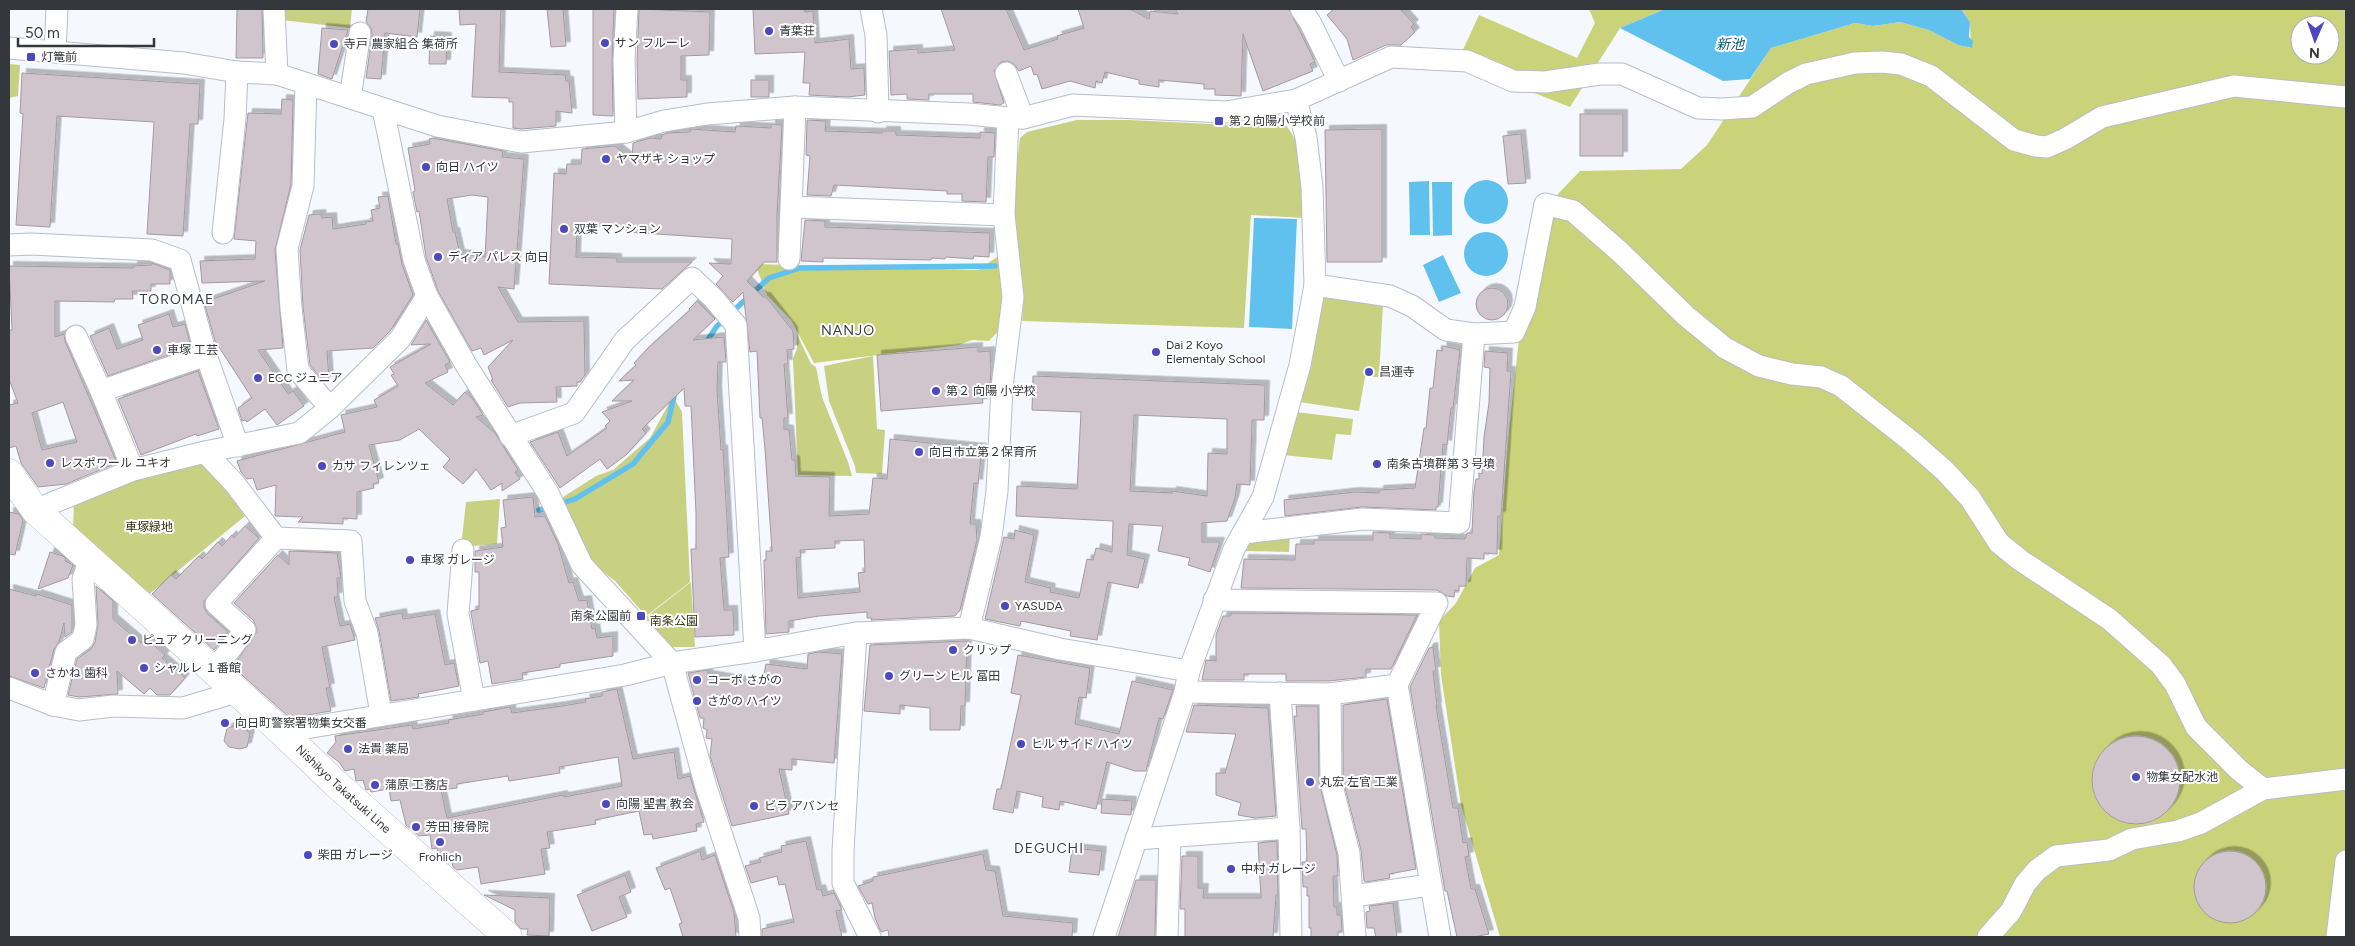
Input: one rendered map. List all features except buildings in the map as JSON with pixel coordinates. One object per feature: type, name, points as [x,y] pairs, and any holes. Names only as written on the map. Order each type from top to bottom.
[{"type":"main road","name":"Nishikyo Takatsuki Line","points":[[18,491],[213,672],[508,937]]},
{"type":"street","points":[[55,51],[57,9]]},
{"type":"street","points":[[274,9],[277,74]]},
{"type":"street","points":[[626,132],[624,60],[627,9]]},
{"type":"street","points":[[871,9],[876,35],[878,112]]},
{"type":"street","points":[[1301,9],[1310,22],[1339,82]]},
{"type":"street","points":[[350,98],[360,33]]},
{"type":"street","points":[[9,48],[184,63],[237,72],[277,74],[437,126],[521,142],[626,132],[664,121],[707,114],[794,107],[878,112],[970,114],[1015,118],[1072,105],[1226,112],[1296,100],[1391,57],[1467,61],[1513,82],[1545,82],[1600,74],[1622,74],[1698,108],[1722,109],[1752,107],[1788,83],[1806,74],[1855,63],[1882,62],[1901,64],[1931,76],[2014,140],[2047,147],[2065,139],[2102,117],[2234,86],[2346,97]]},
{"type":"street","points":[[223,232],[235,119],[237,72]]},
{"type":"street","points":[[968,628],[988,557],[996,491],[1002,387],[1013,297],[1004,215],[1015,118],[1006,74]]},
{"type":"street","points":[[306,84],[304,186],[287,249],[291,308],[298,370],[330,408]]},
{"type":"street","points":[[1104,937],[1214,600],[1234,549],[1264,497],[1300,364],[1315,285],[1312,187],[1306,137],[1296,100]]},
{"type":"street","points":[[789,259],[794,107]]},
{"type":"street","points":[[383,109],[414,260],[427,296],[510,436],[548,493],[582,565],[672,662],[706,787],[750,918],[750,937]]},
{"type":"street","points":[[1315,285],[1390,296],[1412,306],[1446,330],[1474,334],[1514,332],[1525,307],[1545,204],[1573,211],[1620,252],[1686,316],[1725,348],[1759,366],[1792,374],[1821,377],[1841,386],[1912,442],[1945,471],[1970,498],[1999,542],[2020,560],[2109,619],[2160,665],[2175,684],[2196,727],[2239,770],[2263,788]]},
{"type":"street","points":[[792,207],[1004,215]]},
{"type":"street","points":[[9,245],[30,244],[152,250],[180,260],[206,354],[238,446]]},
{"type":"street","points":[[510,436],[574,413],[625,340],[692,278],[714,298],[736,325],[755,651]]},
{"type":"street","points":[[18,491],[133,470],[206,452],[299,433],[330,408],[400,339],[427,296]]},
{"type":"street","points":[[1243,532],[1363,519],[1458,523],[1474,334]]},
{"type":"street","points":[[76,336],[133,470]]},
{"type":"street","points":[[101,391],[206,354]]},
{"type":"street","points":[[206,452],[235,484],[276,538],[351,542],[355,601],[367,633],[381,714]]},
{"type":"street","points":[[213,672],[245,630],[216,604],[276,538]]},
{"type":"street","points":[[463,550],[458,614],[474,700]]},
{"type":"street","points":[[53,705],[66,652],[83,639],[86,625],[83,580],[90,558]]},
{"type":"street","points":[[1214,600],[1437,603],[1397,685],[1440,937]]},
{"type":"street","points":[[282,732],[381,714],[625,675],[672,662],[755,651],[856,632],[968,628],[1060,649],[1189,672]]},
{"type":"street","points":[[856,632],[842,851],[843,883],[870,937]]},
{"type":"street","points":[[1185,692],[1330,694],[1397,685]]},
{"type":"street","points":[[9,688],[53,705],[80,710],[113,706],[183,708],[236,692]]},
{"type":"street","points":[[1280,694],[1289,828],[1291,937]]},
{"type":"street","points":[[1330,694],[1332,782],[1348,853],[1355,937]]},
{"type":"street","points":[[1988,937],[2011,911],[2025,884],[2037,870],[2056,856],[2109,850],[2132,839],[2178,831],[2208,819],[2263,788],[2346,779]]},
{"type":"street","points":[[1136,839],[1289,828]]},
{"type":"street","points":[[1167,937],[1170,837]]},
{"type":"street","points":[[2337,937],[2346,862]]},
{"type":"street","points":[[1353,896],[1430,885]]},
{"type":"green space","points":[[281,9],[352,9],[350,28],[282,20]]},
{"type":"green space","points":[[1589,9],[1665,9],[1620,28],[1570,107],[1457,63],[1479,15],[1577,58],[1595,23]]},
{"type":"green space","points":[[1961,9],[2346,9],[2346,937],[1500,937],[1461,805],[1441,675],[1439,621],[1456,603],[1475,568],[1499,555],[1509,430],[1532,221],[1580,171],[1681,169],[1707,145],[1771,48],[1855,23],[1873,26],[1900,22],[1929,30],[1958,45],[1971,48],[1970,22]]},
{"type":"green space","points":[[9,64],[20,65],[18,96],[9,98]]},
{"type":"green space","points":[[1279,119],[1295,139],[1299,151],[1303,218],[1251,215],[1244,328],[1022,321],[1024,298],[1013,201],[1020,138],[1027,132],[1077,120],[1129,120],[1231,125]]},
{"type":"green space","points":[[1000,255],[1005,324],[989,341],[972,340],[959,345],[814,363],[791,320],[767,295],[755,264],[978,270]]},
{"type":"green space","points":[[1329,295],[1383,304],[1379,377],[1365,377],[1359,411],[1299,402],[1318,311],[1323,299]]},
{"type":"green space","points":[[797,334],[811,364],[816,367],[822,397],[852,476],[798,475],[793,359],[797,348]]},
{"type":"green space","points":[[873,356],[877,429],[885,430],[882,474],[856,473],[855,466],[829,401],[824,366]]},
{"type":"green space","points":[[673,396],[682,412],[690,582],[646,616],[615,581],[593,564],[560,499],[596,476],[613,470],[650,438]]},
{"type":"green space","points":[[1296,412],[1353,419],[1351,435],[1336,434],[1332,460],[1283,455]]},
{"type":"green space","name":"車塚緑地","points":[[193,461],[209,465],[250,512],[147,596],[73,529],[74,501]]},
{"type":"green space","points":[[500,499],[497,544],[461,547],[466,502]]},
{"type":"green space","points":[[1290,533],[1289,552],[1244,551],[1255,537]]},
{"type":"green space","name":"南条公園","points":[[691,582],[695,647],[669,647],[646,617]]},
{"type":"water","name":"新池","points":[[1665,9],[1961,9],[1970,22],[1969,37],[1973,41],[1972,48],[1958,45],[1929,30],[1900,22],[1873,26],[1855,23],[1771,48],[1750,79],[1723,81],[1620,28]]},
{"type":"water","points":[[1486,180],[1498,184],[1504,190],[1508,202],[1504,214],[1498,220],[1486,224],[1474,220],[1468,214],[1464,202],[1468,190],[1474,184]]},
{"type":"water","points":[[1429,181],[1430,235],[1410,235],[1409,182]]},
{"type":"water","points":[[1432,182],[1452,182],[1452,235],[1433,236]]},
{"type":"water","points":[[1254,218],[1297,219],[1292,329],[1249,327]]},
{"type":"water","points":[[1486,232],[1498,236],[1504,242],[1508,254],[1504,266],[1498,272],[1486,276],[1474,272],[1468,266],[1464,254],[1468,242],[1474,236]]},
{"type":"water","points":[[1443,255],[1461,293],[1439,302],[1423,265]]},
{"type":"waterway","points":[[705,344],[717,326],[769,278],[800,268],[995,266]]},
{"type":"waterway","points":[[559,504],[575,499],[633,464],[668,422],[675,392]]},
{"type":"waterway","points":[[539,510],[550,507]]},
{"type":"place","name":"青葉荘","points":[[769,31]]},
{"type":"place","name":"サン フルーレ","points":[[605,43]]},
{"type":"place","name":"寺戸 農家組合 集荷所","points":[[334,44]]},
{"type":"place","name":"灯篭前","points":[[31,57]]},
{"type":"place","name":"第２向陽小学校前","points":[[1219,121]]},
{"type":"place","name":"ヤマザキ ショップ","points":[[606,159]]},
{"type":"place","name":"向日 ハイツ","points":[[426,167]]},
{"type":"place","name":"双葉 マンション","points":[[564,229]]},
{"type":"place","name":"ディア パレス 向日","points":[[438,257]]},
{"type":"place","name":"車塚 工芸","points":[[157,350]]},
{"type":"place","name":"Dai 2 Koyo Elementaly School","points":[[1156,352]]},
{"type":"place","name":"昌運寺","points":[[1369,372]]},
{"type":"place","name":"ECC ジュニア","points":[[258,378]]},
{"type":"place","name":"第２ 向陽 小学校","points":[[936,391]]},
{"type":"place","name":"向日市立第２保育所","points":[[919,452]]},
{"type":"place","name":"レスポワール ユキオ","points":[[50,463]]},
{"type":"place","name":"南条古墳群第３号墳","points":[[1377,464]]},
{"type":"place","name":"カサ フィレンツェ","points":[[322,466]]},
{"type":"place","name":"車塚 ガレージ","points":[[410,560]]},
{"type":"place","name":"YASUDA","points":[[1005,606]]},
{"type":"place","name":"南条公園前","points":[[641,616]]},
{"type":"place","name":"ピュア クリーニング","points":[[132,640]]},
{"type":"place","name":"クリップ","points":[[953,650]]},
{"type":"place","name":"シャルレ １番館","points":[[144,668]]},
{"type":"place","name":"さかね 歯科","points":[[35,673]]},
{"type":"place","name":"グリーン ヒル 冨田","points":[[889,676]]},
{"type":"place","name":"コーポ さがの","points":[[697,680]]},
{"type":"place","name":"さがの ハイツ","points":[[697,701]]},
{"type":"place","name":"向日町警察署物集女交番","points":[[225,723]]},
{"type":"place","name":"ヒル サイド ハイツ","points":[[1021,744]]},
{"type":"place","name":"法貴 薬局","points":[[348,749]]},
{"type":"place","name":"物集女配水池","points":[[2136,777]]},
{"type":"place","name":"丸宏 左官 工業","points":[[1310,782]]},
{"type":"place","name":"蒲原 工務店","points":[[375,785]]},
{"type":"place","name":"向陽 聖書 教会","points":[[606,804]]},
{"type":"place","name":"ビラ アバンセ","points":[[754,806]]},
{"type":"place","name":"芳田 接骨院","points":[[416,827]]},
{"type":"place","name":"Frohlich","points":[[440,842]]},
{"type":"place","name":"柴田 ガレージ","points":[[308,855]]},
{"type":"place","name":"中村 ガレージ","points":[[1231,869]]},
{"type":"district","name":"TOROMAE","points":[[177,299]]},
{"type":"district","name":"NANJO","points":[[848,330]]},
{"type":"district","name":"DEGUCHI","points":[[1049,848]]}]
